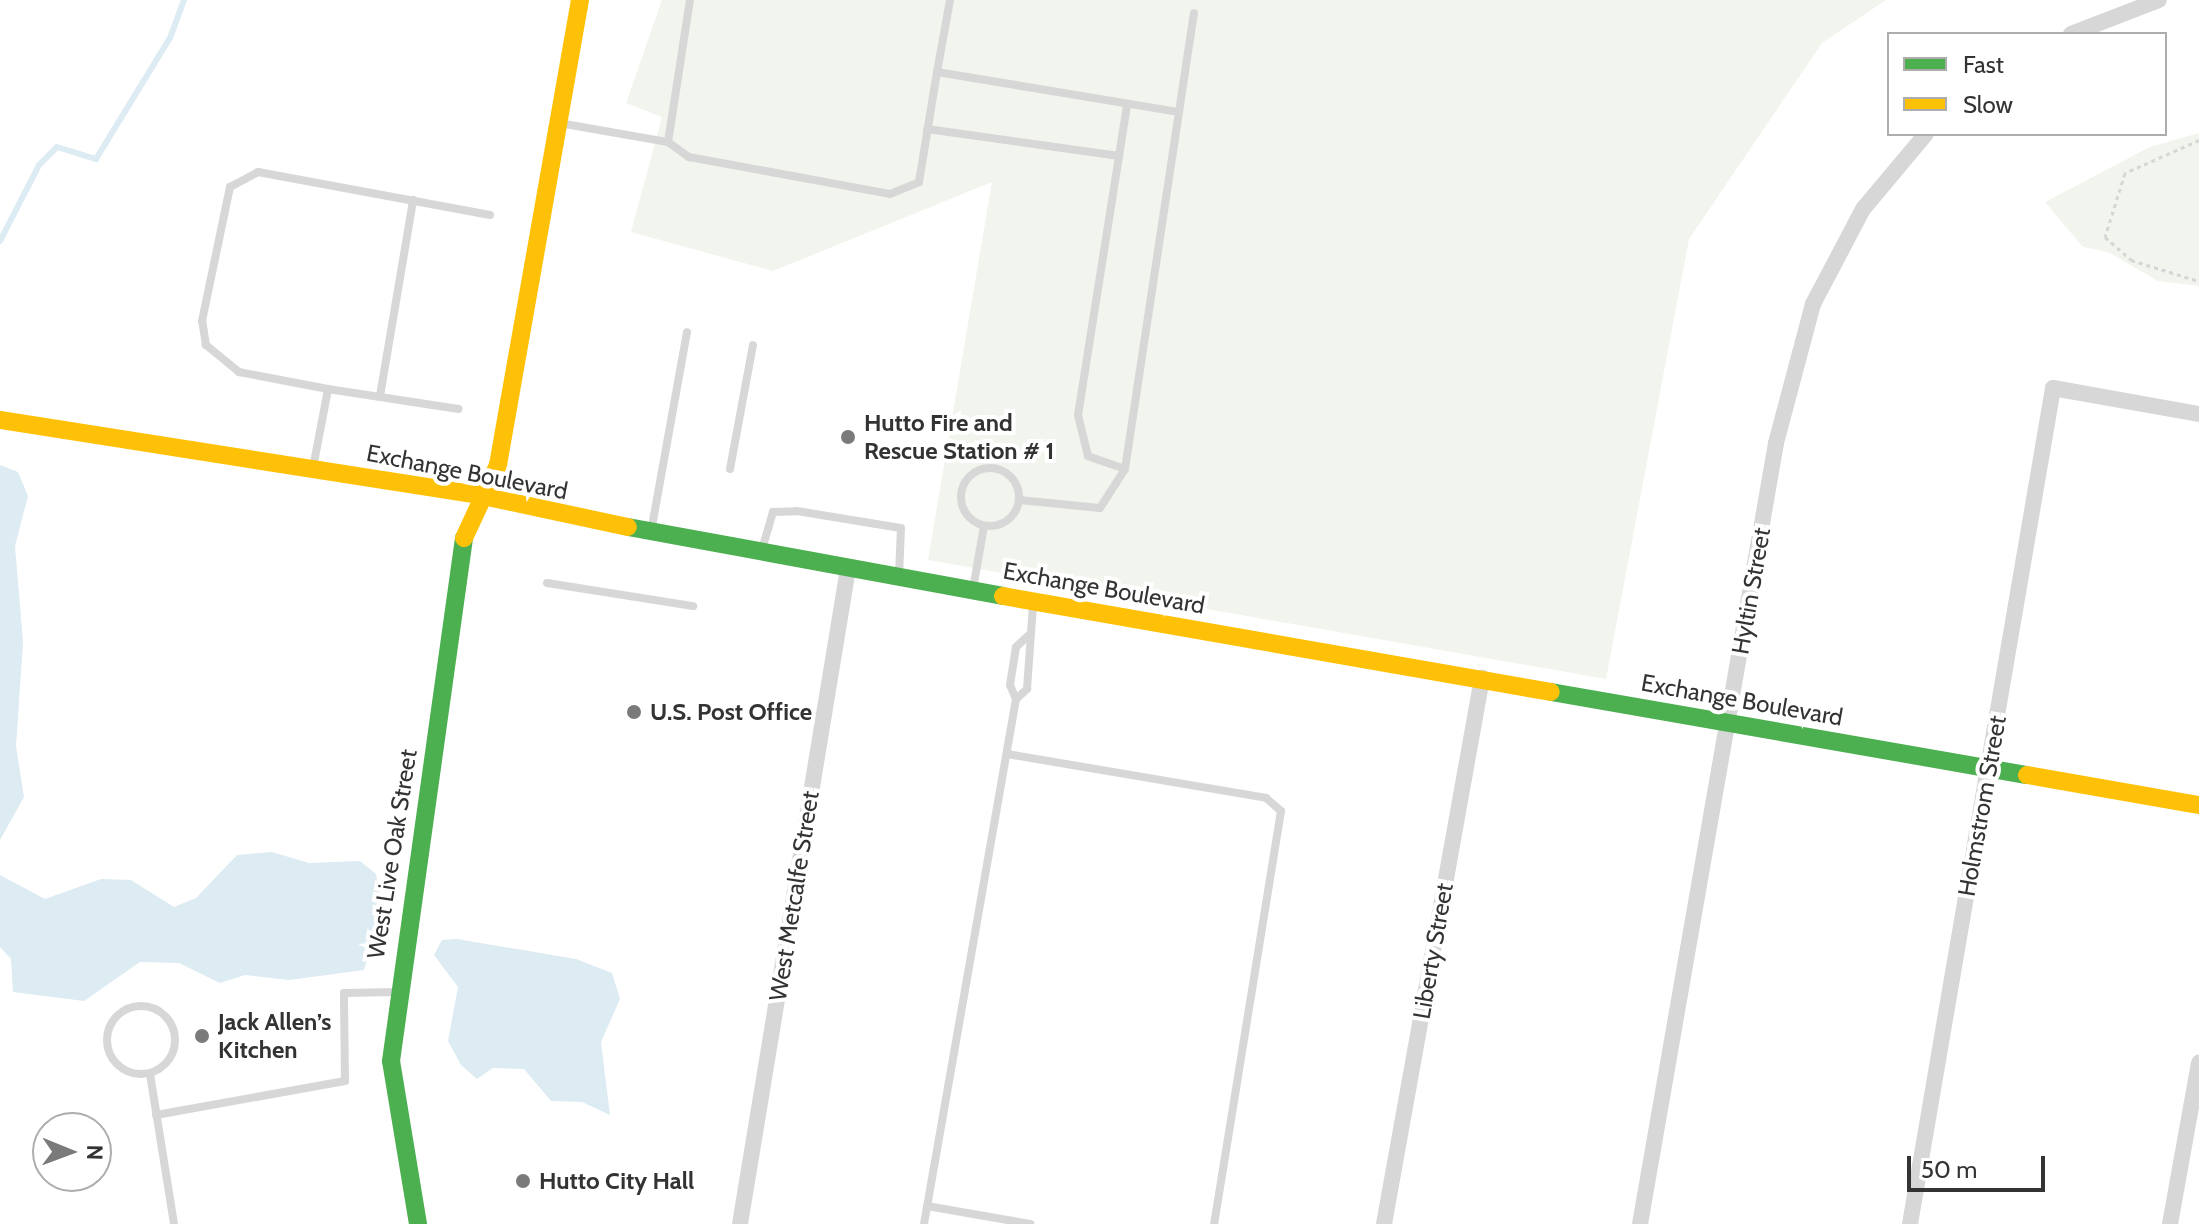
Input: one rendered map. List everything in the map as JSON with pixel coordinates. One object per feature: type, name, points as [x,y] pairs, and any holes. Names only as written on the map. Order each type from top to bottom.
[{"type":"street","name":"West Live Oak Street","points":[[418,1224],[391,1061],[396,991],[466,528],[498,465],[580,0]]},
{"type":"street","points":[[2076,32],[2159,0]]},
{"type":"street","name":"Hyltin Street","points":[[1640,1224],[1776,443],[1813,304],[1863,209],[1924,136]]},
{"type":"street","name":"Holmstrom Street","points":[[1910,1224],[2053,388],[2199,414]]},
{"type":"street","name":"Exchange Boulevard","points":[[0,420],[483,496],[761,554],[2199,805]]},
{"type":"street","name":"West Metcalfe Street","points":[[740,1224],[848,569]]},
{"type":"street","name":"Liberty Street","points":[[1384,1224],[1482,678]]},
{"type":"street","points":[[2170,1224],[2199,1063]]},
{"type":"lane","points":[[668,142],[690,0]]},
{"type":"lane","points":[[558,123],[668,142],[689,157],[890,194],[919,182],[950,0]]},
{"type":"lane","points":[[1019,500],[1100,508],[1125,469],[1194,13]]},
{"type":"lane","points":[[937,72],[1178,112]]},
{"type":"lane","points":[[1125,469],[1088,456],[1078,415],[1127,104]]},
{"type":"lane","points":[[927,129],[1119,156]]},
{"type":"lane","points":[[458,409],[239,372],[206,345],[202,321],[224,198],[258,172],[490,215]]},
{"type":"lane","points":[[380,396],[413,200]]},
{"type":"lane","points":[[651,533],[687,332]]},
{"type":"lane","points":[[730,469],[753,345]]},
{"type":"lane","points":[[313,469],[328,389]]},
{"type":"lane","points":[[991,467],[1009,474],[1019,500],[1003,523],[984,526],[967,516],[960,498],[973,473],[991,467]]},
{"type":"lane","points":[[761,554],[773,512],[901,528],[898,577]]},
{"type":"lane","points":[[972,590],[984,526]]},
{"type":"lane","points":[[547,583],[693,606]]},
{"type":"lane","points":[[1016,699],[1027,689],[1032,663],[1028,636],[1034,601]]},
{"type":"lane","points":[[924,1224],[1016,699],[1010,685],[1016,647],[1028,636]]},
{"type":"lane","points":[[1007,754],[1266,798],[1281,811],[1214,1224]]},
{"type":"lane","points":[[156,1115],[345,1081],[344,993],[396,991]]},
{"type":"lane","points":[[134,1006],[157,1009],[173,1026],[174,1050],[150,1074],[128,1072],[107,1048],[109,1026],[134,1006]]},
{"type":"lane","points":[[150,1074],[174,1224]]},
{"type":"lane","points":[[927,1206],[1030,1224]]},
{"type":"path","points":[[2199,140],[2125,173],[2105,237],[2131,260],[2199,281]]},
{"type":"shaded area","points":[[662,0],[1886,0],[1822,43],[1689,239],[1606,679],[928,560],[992,182],[773,271],[631,232],[662,117],[626,103]]},
{"type":"shaded area","points":[[2199,133],[2199,286],[2158,281],[2108,252],[2083,247],[2045,202],[2150,147]]},
{"type":"shaded area","points":[[0,465],[18,472],[28,496],[15,546],[23,642],[16,746],[24,797],[0,840]]},
{"type":"shaded area","points":[[272,852],[309,863],[360,861],[376,874],[382,906],[364,970],[289,980],[245,975],[220,983],[179,963],[140,962],[84,1001],[13,992],[11,959],[0,947],[0,875],[45,899],[101,879],[131,880],[174,907],[196,898],[237,855]]},
{"type":"shaded area","points":[[457,939],[576,959],[612,973],[620,999],[601,1042],[610,1115],[582,1102],[551,1101],[524,1069],[493,1068],[477,1079],[461,1065],[448,1041],[458,987],[434,955],[442,940]]},
{"type":"waterway","points":[[0,241],[39,165],[57,147],[96,159],[170,38],[184,0]]},
{"type":"traffic: fast","points":[[628,527],[1003,596]]},
{"type":"traffic: fast","points":[[418,1224],[391,1061],[464,538]]},
{"type":"traffic: fast","points":[[1551,692],[2027,775]]},
{"type":"traffic: slow","points":[[464,538],[498,465],[580,0]]},
{"type":"traffic: slow","points":[[0,420],[483,496],[628,527]]},
{"type":"traffic: slow","points":[[1003,596],[1551,692]]},
{"type":"traffic: slow","points":[[2027,775],[2199,805]]},
{"type":"place","name":"Hutto Fire and Rescue Station # 1","points":[[848,437]]},
{"type":"place","name":"U.S. Post Office","points":[[634,712]]},
{"type":"place","name":"Jack Allen’s Kitchen","points":[[202,1036]]},
{"type":"place","name":"Hutto City Hall","points":[[523,1181]]}]
